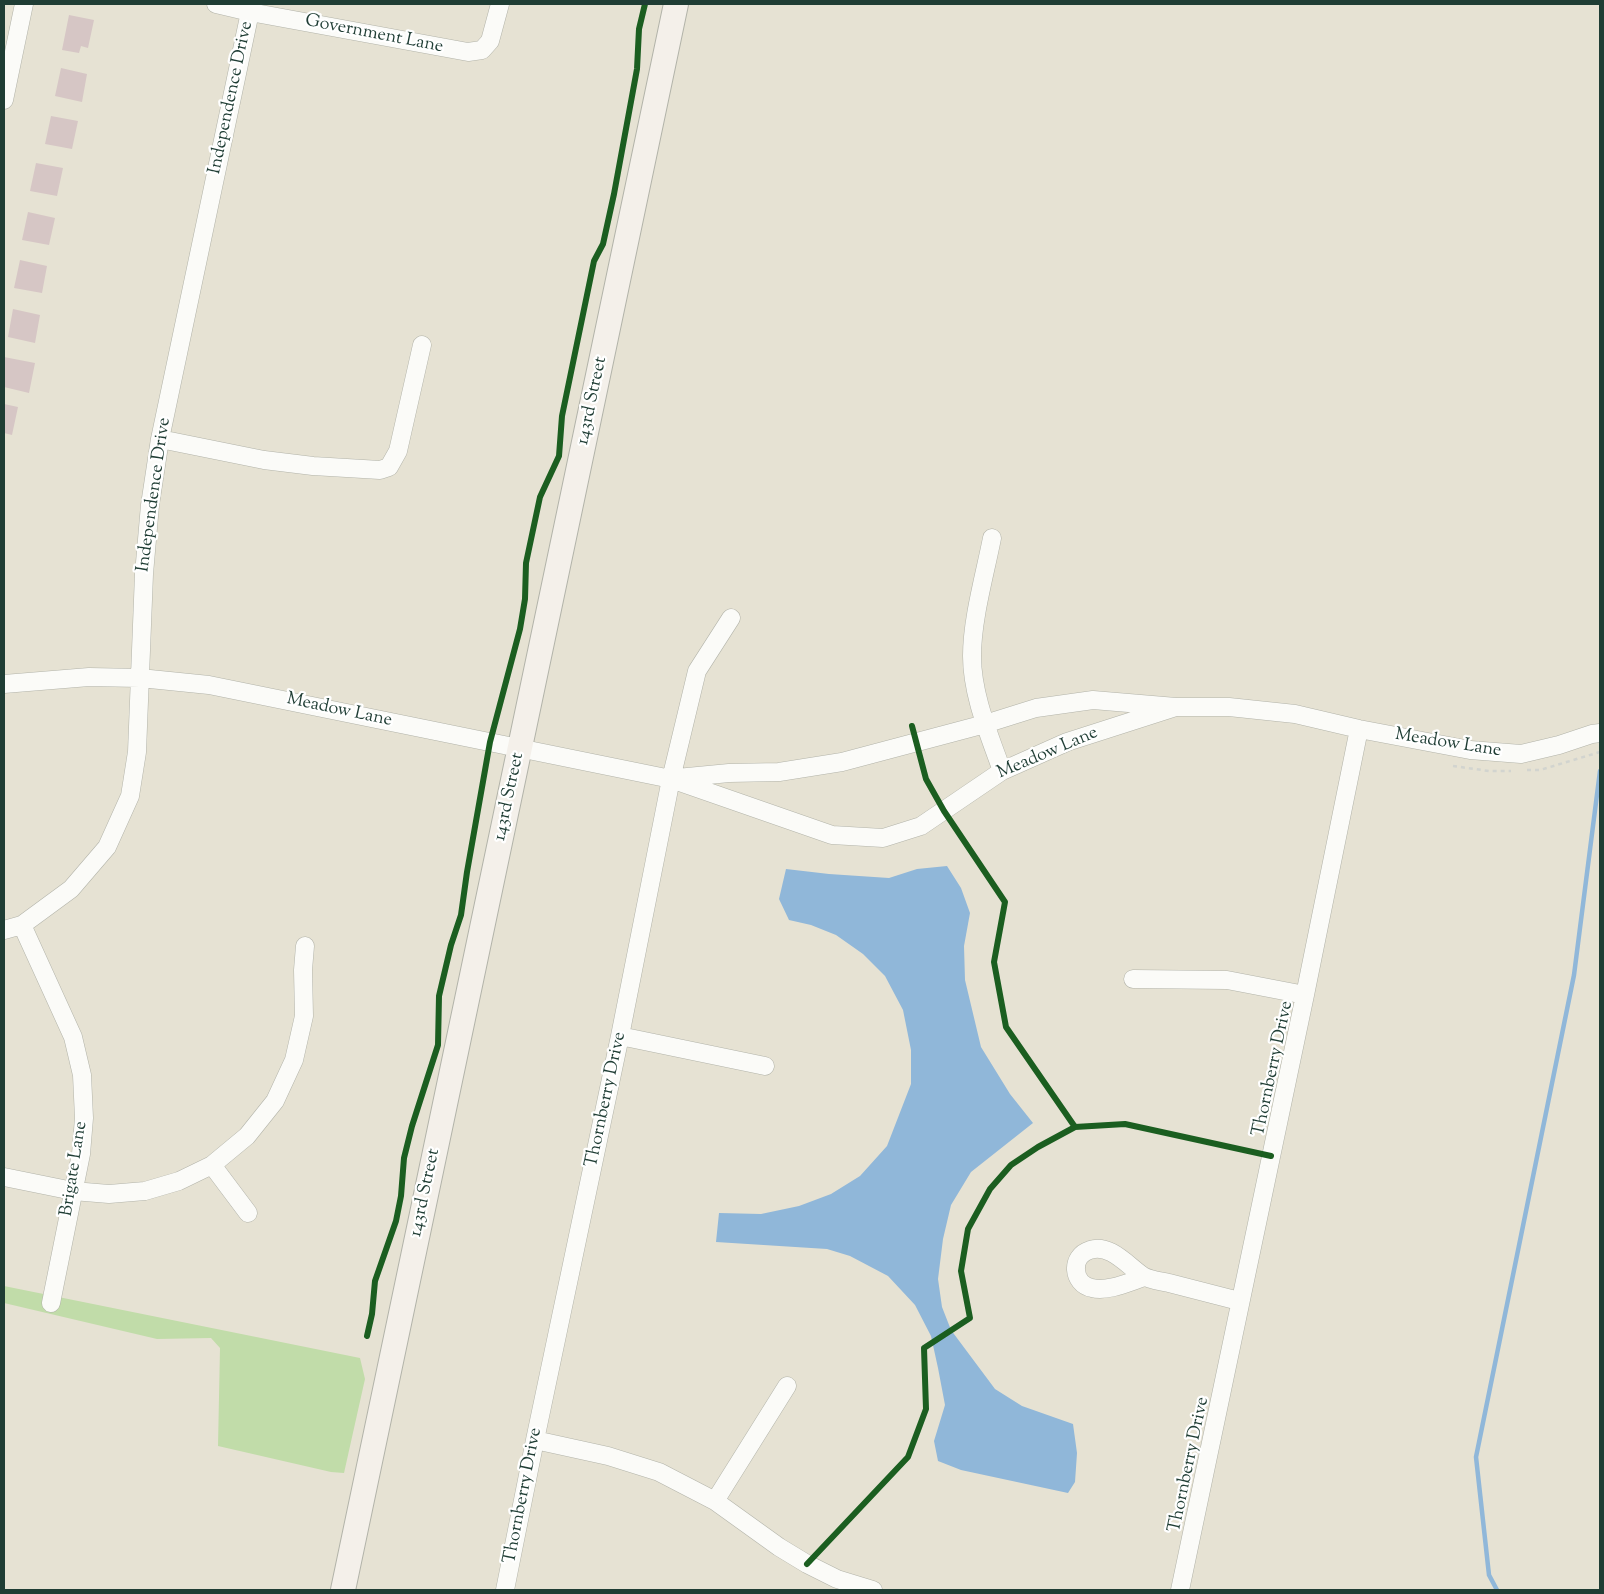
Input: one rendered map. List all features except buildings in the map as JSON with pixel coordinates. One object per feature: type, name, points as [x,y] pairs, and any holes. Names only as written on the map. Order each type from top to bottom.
[{"type":"street","points":[[4,100],[24,4]]},
{"type":"street","name":"Government Lane","points":[[216,4],[468,52],[482,50],[490,41],[500,4]]},
{"type":"street","name":"143rd Street","points":[[343,1590],[676,4]]},
{"type":"street","name":"Independence Drive","points":[[4,930],[22,926],[71,889],[107,847],[130,796],[137,752],[144,574],[150,505],[160,439],[250,12]]},
{"type":"street","points":[[160,439],[284,463],[380,470],[389,467],[398,451],[422,345]]},
{"type":"street","points":[[992,538],[975,623],[972,656],[975,684],[985,724],[1002,771]]},
{"type":"street","name":"Thornberry Drive","points":[[504,1590],[620,1036],[671,779],[697,671],[732,618]]},
{"type":"street","name":"Meadow Lane","points":[[4,684],[89,678],[140,678],[209,685],[671,779],[832,835],[883,838],[921,826],[1002,771],[1067,742],[1176,707]]},
{"type":"street","name":"Meadow Lane","points":[[671,779],[728,773],[778,772],[842,762],[985,724],[1036,708],[1093,700],[1176,707],[1229,706],[1295,714],[1359,729],[1470,750],[1521,754],[1600,733]]},
{"type":"street","name":"Thornberry Drive","points":[[1180,1590],[1359,729]]},
{"type":"street","name":"Brigate Lane","points":[[22,926],[73,1037],[82,1075],[84,1118],[81,1154],[50,1303]]},
{"type":"street","points":[[4,1177],[73,1191],[109,1194],[145,1191],[179,1180],[212,1164],[247,1136],[275,1101],[294,1060],[304,1016],[303,970],[305,946]]},
{"type":"street","points":[[1133,979],[1190,978],[1227,980],[1305,995]]},
{"type":"street","points":[[620,1036],[765,1066]]},
{"type":"street","points":[[212,1164],[248,1212]]},
{"type":"street","points":[[1144,1277],[1240,1301]]},
{"type":"street","points":[[715,1501],[786,1386]]},
{"type":"street","points":[[535,1440],[608,1456],[659,1472],[715,1501],[806,1564],[837,1579],[873,1590]]},
{"type":"green space","points":[[4,1286],[360,1358],[365,1379],[344,1473],[331,1472],[218,1446],[220,1348],[211,1338],[157,1339],[4,1303]]},
{"type":"water","points":[[947,866],[961,888],[970,913],[964,946],[965,980],[981,1047],[1010,1094],[1033,1123],[971,1172],[951,1205],[943,1239],[938,1279],[942,1307],[951,1330],[995,1389],[1022,1406],[1073,1424],[1077,1453],[1075,1482],[1068,1493],[961,1470],[938,1461],[934,1441],[945,1405],[931,1336],[915,1305],[888,1276],[850,1256],[827,1249],[716,1242],[719,1213],[761,1214],[799,1206],[831,1194],[860,1176],[887,1146],[911,1084],[911,1050],[903,1010],[885,976],[863,954],[836,935],[811,925],[789,920],[779,899],[786,869],[889,878],[917,869]]},
{"type":"waterway","points":[[1497,1590],[1489,1575],[1476,1457],[1574,975],[1600,771]]},
{"type":"cycle path","points":[[367,1336],[372,1314],[375,1281],[396,1221],[401,1196],[404,1158],[412,1126],[438,1045],[439,996],[451,945],[461,915],[490,742],[520,629],[525,599],[526,563],[540,497],[559,456],[562,416],[594,261],[603,244],[614,194],[637,69],[639,29],[645,4]]},
{"type":"cycle path","points":[[912,726],[926,779],[944,811],[1005,902],[994,962],[1006,1027],[1075,1127],[1125,1124],[1271,1156]]},
{"type":"cycle path","points":[[807,1564],[908,1457],[926,1409],[924,1348],[970,1318],[961,1271],[968,1229],[990,1189],[1011,1165],[1038,1147],[1075,1127]]}]
